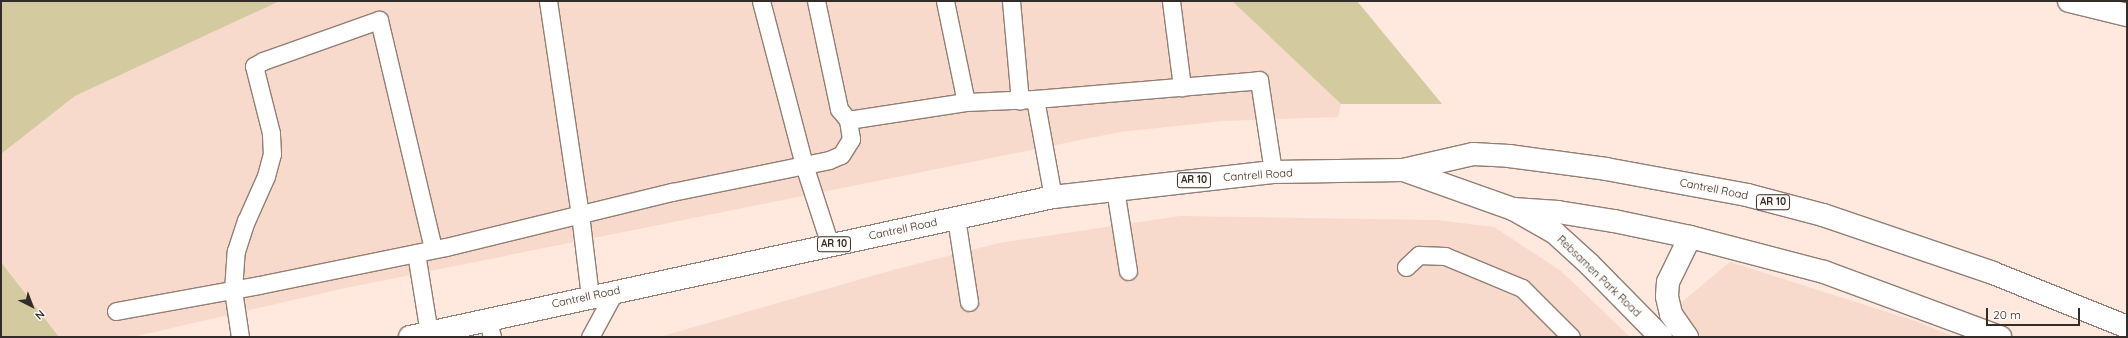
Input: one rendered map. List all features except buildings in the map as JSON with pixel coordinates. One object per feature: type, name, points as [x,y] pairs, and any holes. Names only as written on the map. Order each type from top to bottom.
[{"type":"main road","points":[[2069,1],[2127,16]]},
{"type":"main road","name":"Cantrell Road","points":[[419,335],[489,328],[590,296],[1053,197],[1273,172],[1403,170],[1473,154],[1508,156],[1606,169],[1747,195],[1823,215],[1993,273],[2127,327]]},
{"type":"main road","name":"Cantrell Road","points":[[1403,170],[1514,209],[1558,212],[1607,220],[1690,237],[1824,272],[2000,337]]},
{"type":"main road","name":"Rebsamen Park Road","points":[[1514,209],[1555,233],[1590,265],[1661,337]]},
{"type":"main road","points":[[1687,337],[1671,314],[1667,296],[1668,282],[1690,237]]},
{"type":"lane","points":[[548,1],[580,214],[590,296]]},
{"type":"lane","points":[[761,1],[804,165],[830,245]]},
{"type":"lane","points":[[116,311],[233,290],[416,253],[672,192],[829,160],[841,155],[851,139],[848,120],[839,109],[816,1]]},
{"type":"lane","points":[[945,1],[966,102]]},
{"type":"lane","points":[[1011,1],[1028,100],[1053,197]]},
{"type":"lane","points":[[1171,1],[1182,87]]},
{"type":"lane","points":[[240,337],[233,290],[236,251],[246,221],[266,176],[272,154],[271,134],[254,66],[263,61],[379,20],[433,249]]},
{"type":"lane","points":[[848,120],[966,102],[1028,100],[1259,80],[1273,172]]},
{"type":"lane","points":[[1115,189],[1128,271]]},
{"type":"lane","points":[[956,218],[969,302]]},
{"type":"lane","points":[[416,253],[419,335]]},
{"type":"lane","points":[[1406,267],[1419,255],[1445,256],[1522,288],[1571,337]]},
{"type":"lane","points":[[590,337],[615,291]]},
{"type":"shaded area","points":[[1,1],[280,1],[75,96],[1,154]]},
{"type":"shaded area","points":[[280,1],[1232,1],[1341,104],[1338,117],[1223,121],[1120,132],[341,289],[133,337],[59,337],[1,262],[1,154],[75,96]]},
{"type":"shaded area","points":[[1232,1],[1357,1],[1442,104],[1341,104]]},
{"type":"shaded area","points":[[1180,216],[1437,220],[1494,227],[1561,271],[1630,337],[659,337],[893,270],[999,243]]},
{"type":"shaded area","points":[[1,262],[59,337],[1,337]]},
{"type":"shaded area","points":[[1730,262],[1918,322],[1955,337],[1640,337]]}]
